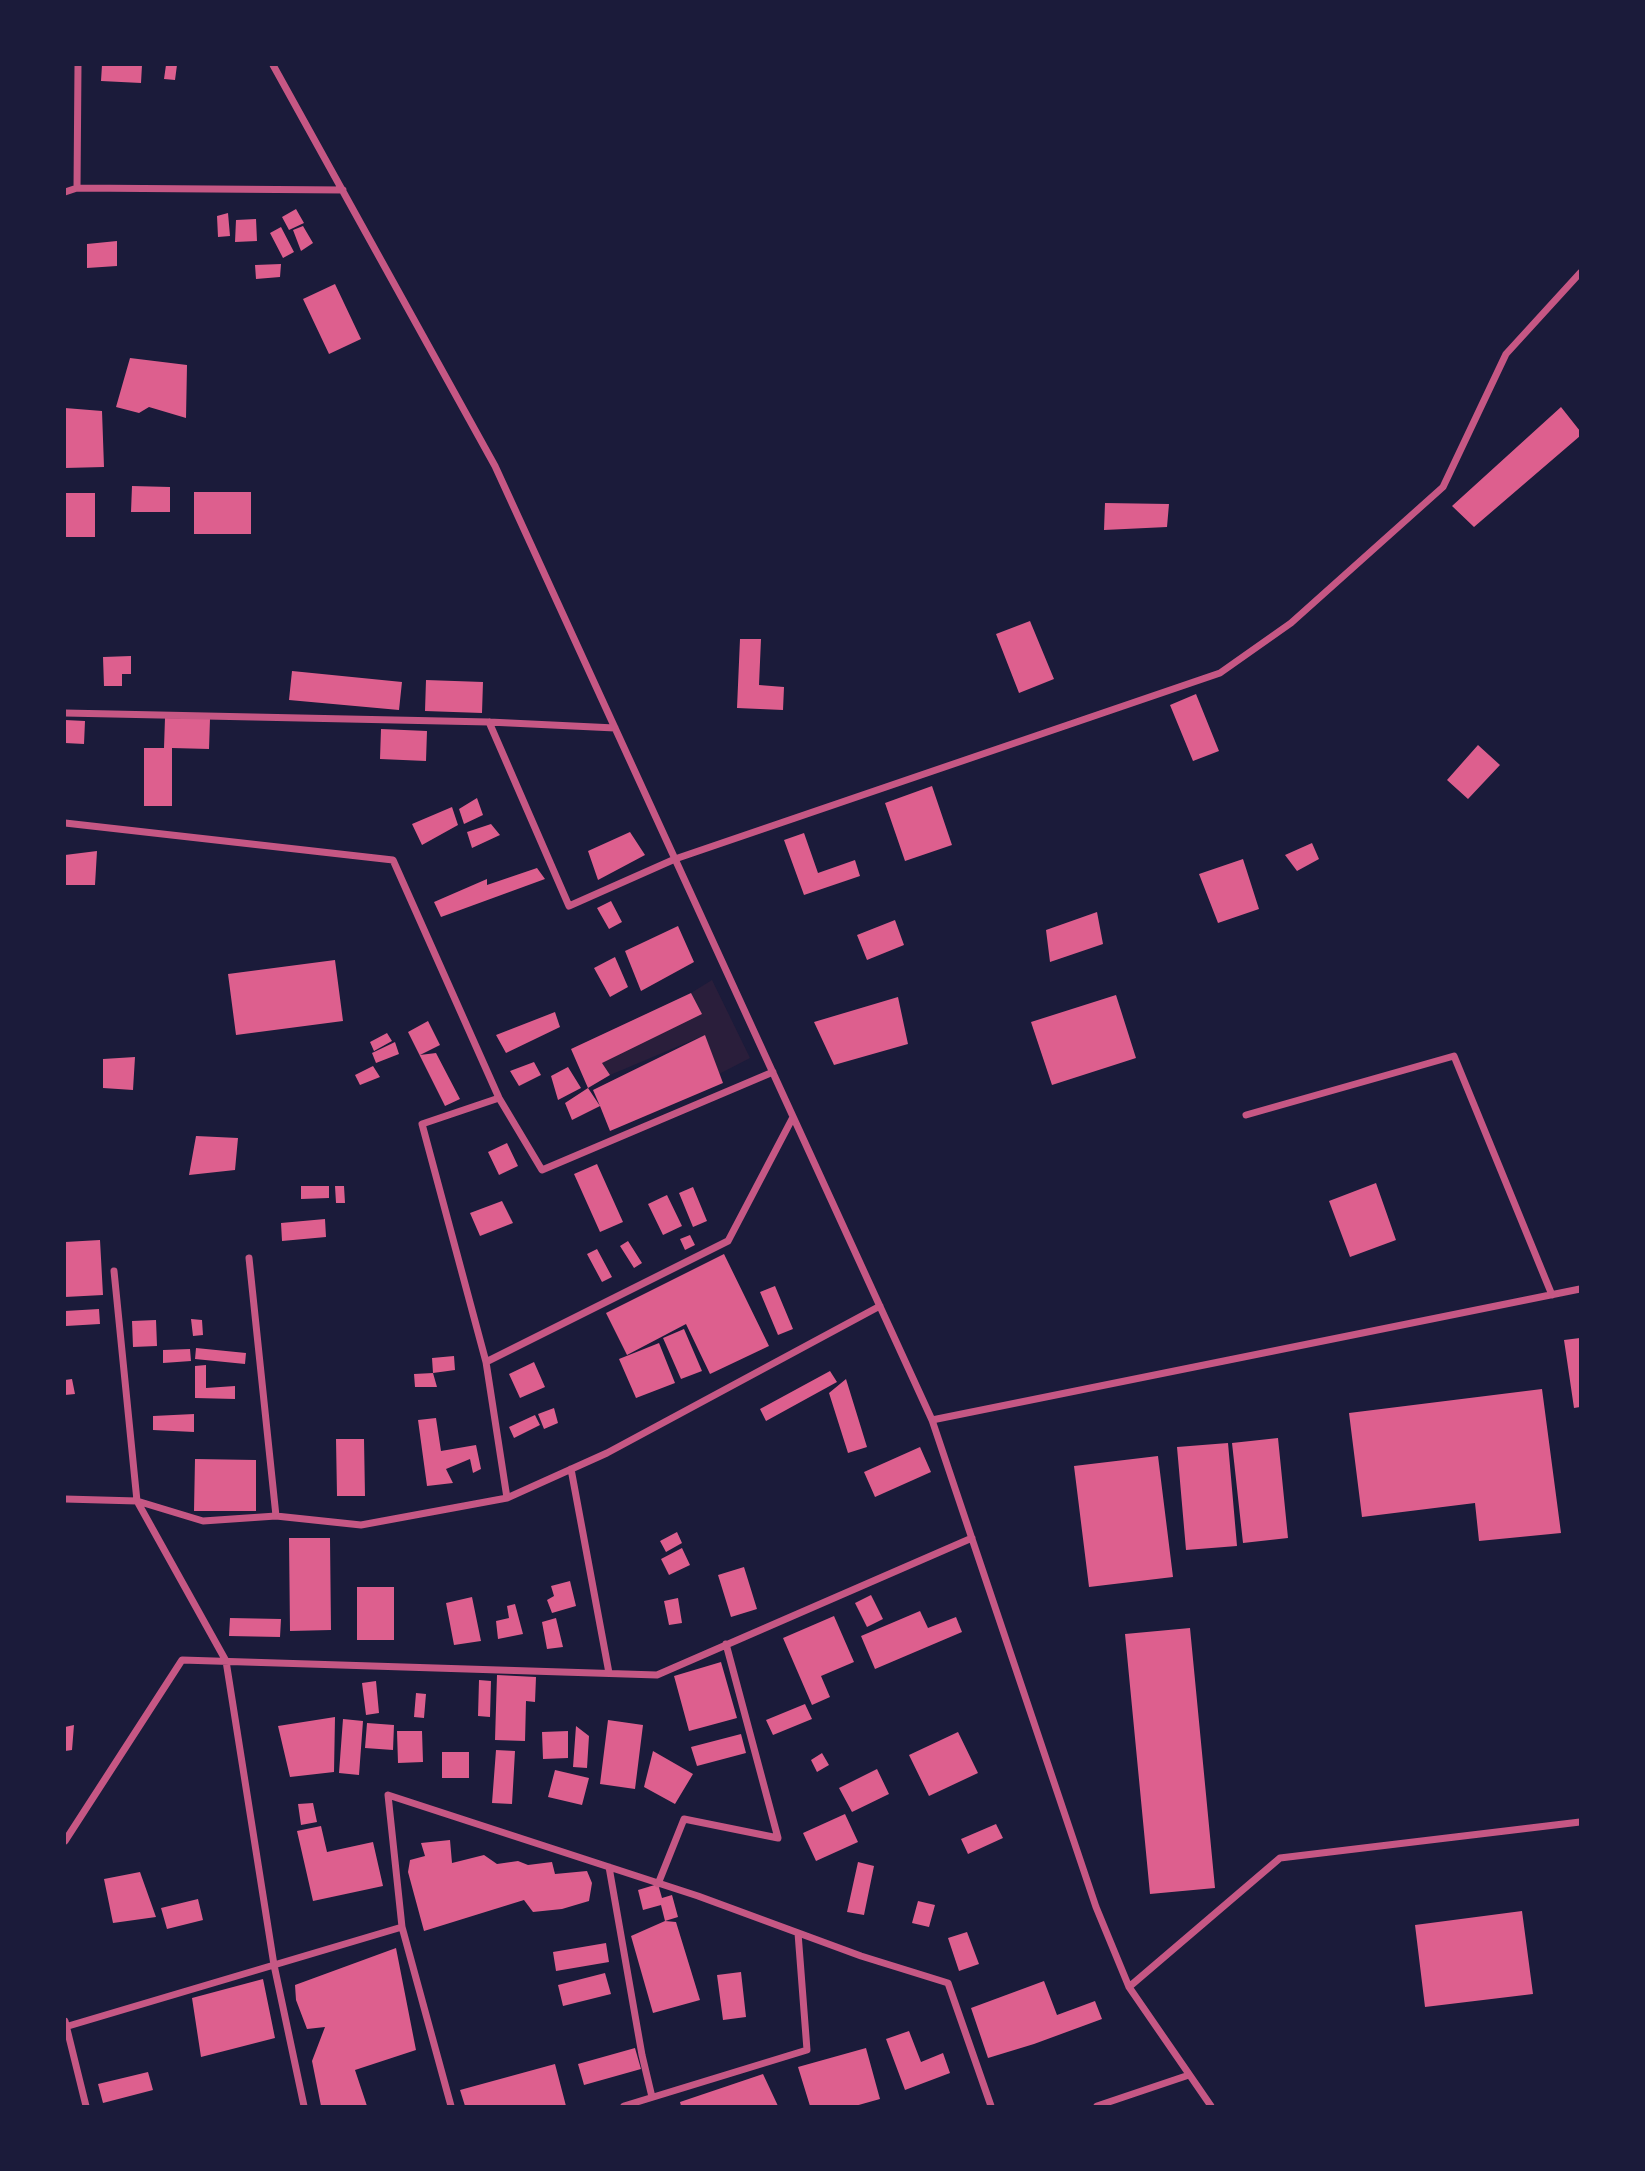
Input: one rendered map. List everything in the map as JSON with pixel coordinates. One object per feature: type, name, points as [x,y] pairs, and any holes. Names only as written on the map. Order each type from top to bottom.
[{"type":"street","points":[[77,188],[78,65]]},
{"type":"street","points":[[274,65],[495,466],[932,1420],[1096,1907],[1129,1987],[1211,2106]]},
{"type":"street","points":[[65,192],[77,188],[343,190]]},
{"type":"street","points":[[489,722],[569,906],[675,859],[1220,673],[1291,623],[1443,486],[1506,354],[1580,273]]},
{"type":"street","points":[[65,713],[489,722],[615,728]]},
{"type":"street","points":[[65,823],[393,860],[499,1098],[542,1170],[772,1072]]},
{"type":"street","points":[[1246,1115],[1454,1056],[1552,1295]]},
{"type":"street","points":[[499,1098],[422,1124],[486,1362],[507,1498]]},
{"type":"street","points":[[486,1362],[728,1241],[793,1117]]},
{"type":"street","points":[[249,1258],[276,1516]]},
{"type":"street","points":[[114,1271],[137,1501],[226,1661],[274,1965],[304,2106]]},
{"type":"street","points":[[932,1420],[1580,1289]]},
{"type":"street","points":[[65,1499],[137,1501],[203,1521],[276,1516],[361,1525],[507,1498],[607,1453],[880,1306]]},
{"type":"street","points":[[570,1469],[609,1673]]},
{"type":"street","points":[[65,1841],[182,1660],[657,1675],[972,1538]]},
{"type":"street","points":[[658,1884],[684,1819],[778,1839],[726,1644]]},
{"type":"street","points":[[451,2106],[402,1927],[388,1795],[698,1896],[860,1956],[948,1983],[991,2106]]},
{"type":"street","points":[[1129,1987],[1280,1858],[1580,1822]]},
{"type":"street","points":[[609,1867],[642,2055],[652,2097]]},
{"type":"street","points":[[86,2106],[65,2025],[402,1927]]},
{"type":"street","points":[[624,2106],[807,2050],[798,1933]]},
{"type":"street","points":[[1097,2106],[1189,2075]]},
{"type":"shaded area","points":[[712,980],[750,1058],[719,1074],[705,1035],[610,1075],[602,1063],[691,993]]},
{"type":"building","points":[[102,65],[142,65],[141,83],[101,81]]},
{"type":"building","points":[[166,65],[177,65],[175,80],[164,79]]},
{"type":"building","points":[[296,209],[304,223],[289,230],[282,217]]},
{"type":"building","points":[[228,213],[230,236],[218,237],[217,216]]},
{"type":"building","points":[[256,219],[257,241],[235,242],[236,220]]},
{"type":"building","points":[[303,226],[313,243],[301,251],[293,230]]},
{"type":"building","points":[[281,227],[294,252],[283,258],[270,233]]},
{"type":"building","points":[[117,241],[117,266],[87,268],[87,244]]},
{"type":"building","points":[[281,264],[280,277],[256,279],[255,265]]},
{"type":"building","points":[[335,284],[361,339],[329,354],[303,299]]},
{"type":"building","points":[[130,358],[187,365],[186,418],[149,407],[139,413],[116,407]]},
{"type":"building","points":[[1561,407],[1580,431],[1580,436],[1474,527],[1452,506]]},
{"type":"building","points":[[65,408],[102,411],[104,467],[65,468]]},
{"type":"building","points":[[132,486],[170,487],[170,512],[131,512]]},
{"type":"building","points":[[194,492],[251,492],[251,534],[194,534]]},
{"type":"building","points":[[65,493],[95,493],[95,537],[65,537]]},
{"type":"building","points":[[1105,503],[1169,504],[1167,527],[1104,530]]},
{"type":"building","points":[[1030,621],[1054,679],[1019,693],[996,634]]},
{"type":"building","points":[[740,639],[761,639],[759,685],[784,687],[783,710],[737,708]]},
{"type":"building","points":[[131,656],[131,674],[122,674],[122,686],[104,686],[103,657]]},
{"type":"building","points":[[292,671],[402,682],[399,710],[289,700]]},
{"type":"building","points":[[426,680],[483,682],[482,713],[425,711]]},
{"type":"building","points":[[1196,694],[1219,751],[1193,761],[1170,705]]},
{"type":"building","points":[[165,718],[210,719],[209,749],[172,748],[172,806],[144,806],[144,748],[164,748]]},
{"type":"building","points":[[65,720],[85,721],[84,744],[65,743]]},
{"type":"building","points":[[381,729],[427,731],[426,761],[380,759]]},
{"type":"building","points":[[1478,745],[1500,765],[1468,799],[1447,780]]},
{"type":"building","points":[[932,786],[952,845],[905,861],[885,803]]},
{"type":"building","points":[[477,798],[483,815],[464,824],[459,809]]},
{"type":"building","points":[[452,807],[458,825],[422,845],[412,824]]},
{"type":"building","points":[[491,824],[500,835],[472,848],[467,832]]},
{"type":"building","points":[[630,832],[645,855],[598,880],[588,851]]},
{"type":"building","points":[[804,833],[818,873],[855,860],[860,876],[804,895],[784,840]]},
{"type":"building","points":[[1312,843],[1319,859],[1297,871],[1285,855]]},
{"type":"building","points":[[97,851],[95,885],[65,885],[65,855]]},
{"type":"building","points":[[1243,859],[1259,909],[1218,923],[1199,874]]},
{"type":"building","points":[[537,868],[545,879],[441,917],[434,902],[487,879],[487,885]]},
{"type":"building","points":[[611,901],[622,922],[609,929],[597,908]]},
{"type":"building","points":[[1097,912],[1103,944],[1050,962],[1046,930]]},
{"type":"building","points":[[895,920],[904,945],[867,960],[857,935]]},
{"type":"building","points":[[678,926],[694,962],[641,991],[625,951]]},
{"type":"building","points":[[615,957],[628,987],[610,997],[594,968]]},
{"type":"building","points":[[335,960],[343,1021],[236,1035],[228,974]]},
{"type":"building","points":[[691,993],[702,1014],[602,1063],[610,1075],[588,1088],[571,1049]]},
{"type":"building","points":[[1116,995],[1136,1058],[1052,1085],[1031,1022]]},
{"type":"building","points":[[898,997],[908,1044],[834,1065],[814,1022]]},
{"type":"building","points":[[555,1012],[560,1027],[506,1053],[496,1035]]},
{"type":"building","points":[[428,1021],[440,1045],[420,1055],[436,1053],[460,1099],[445,1106],[408,1032]]},
{"type":"building","points":[[387,1033],[392,1041],[374,1051],[370,1042]]},
{"type":"building","points":[[705,1035],[723,1083],[610,1131],[593,1090]]},
{"type":"building","points":[[395,1042],[399,1054],[376,1063],[372,1053]]},
{"type":"building","points":[[135,1057],[133,1090],[103,1088],[103,1059]]},
{"type":"building","points":[[534,1062],[541,1075],[519,1086],[510,1071]]},
{"type":"building","points":[[373,1066],[380,1077],[360,1085],[355,1075]]},
{"type":"building","points":[[568,1067],[581,1088],[558,1100],[551,1076]]},
{"type":"building","points":[[588,1088],[600,1106],[572,1120],[565,1103]]},
{"type":"building","points":[[196,1136],[238,1138],[235,1170],[189,1175]]},
{"type":"building","points":[[507,1143],[518,1166],[499,1175],[488,1152]]},
{"type":"building","points":[[597,1164],[623,1222],[600,1232],[574,1174]]},
{"type":"building","points":[[1376,1183],[1396,1240],[1350,1257],[1329,1201]]},
{"type":"building","points":[[301,1186],[329,1186],[329,1198],[301,1199]]},
{"type":"building","points":[[335,1186],[344,1186],[345,1203],[336,1203]]},
{"type":"building","points":[[693,1187],[707,1221],[693,1227],[679,1193]]},
{"type":"building","points":[[667,1195],[682,1226],[663,1235],[648,1204]]},
{"type":"building","points":[[502,1201],[513,1223],[480,1236],[470,1213]]},
{"type":"building","points":[[325,1219],[326,1237],[282,1241],[281,1223]]},
{"type":"building","points":[[690,1235],[695,1245],[685,1250],[680,1239]]},
{"type":"building","points":[[100,1240],[103,1295],[65,1297],[65,1242]]},
{"type":"building","points":[[628,1241],[642,1263],[634,1268],[620,1246]]},
{"type":"building","points":[[597,1249],[612,1277],[602,1282],[587,1254]]},
{"type":"building","points":[[724,1254],[769,1346],[710,1374],[686,1324],[627,1355],[606,1313]]},
{"type":"building","points":[[775,1286],[793,1329],[778,1335],[760,1292]]},
{"type":"building","points":[[99,1309],[100,1324],[66,1326],[65,1311]]},
{"type":"building","points":[[191,1319],[202,1320],[203,1335],[193,1336]]},
{"type":"building","points":[[156,1320],[157,1346],[133,1347],[132,1321]]},
{"type":"building","points":[[684,1329],[702,1371],[681,1379],[663,1338]]},
{"type":"building","points":[[1580,1338],[1580,1407],[1574,1408],[1564,1340]]},
{"type":"building","points":[[659,1343],[675,1383],[636,1398],[619,1359]]},
{"type":"building","points":[[196,1348],[246,1353],[245,1364],[195,1359]]},
{"type":"building","points":[[190,1349],[191,1361],[163,1363],[163,1350]]},
{"type":"building","points":[[454,1356],[455,1370],[433,1373],[432,1358]]},
{"type":"building","points":[[534,1362],[545,1387],[520,1398],[509,1374]]},
{"type":"building","points":[[206,1365],[206,1388],[235,1386],[235,1399],[195,1398],[195,1366]]},
{"type":"building","points":[[830,1371],[837,1382],[766,1421],[760,1409]]},
{"type":"building","points":[[433,1373],[437,1387],[415,1387],[414,1374]]},
{"type":"building","points":[[72,1379],[75,1394],[65,1395],[65,1380]]},
{"type":"building","points":[[846,1379],[867,1447],[848,1453],[829,1393]]},
{"type":"building","points":[[1542,1389],[1561,1533],[1479,1541],[1475,1503],[1362,1517],[1349,1413]]},
{"type":"building","points":[[554,1408],[558,1423],[544,1429],[538,1414]]},
{"type":"building","points":[[194,1414],[194,1432],[153,1430],[153,1416]]},
{"type":"building","points":[[535,1415],[540,1425],[514,1438],[509,1427]]},
{"type":"building","points":[[436,1418],[441,1451],[476,1445],[481,1469],[473,1473],[470,1459],[446,1469],[453,1483],[427,1486],[418,1420]]},
{"type":"building","points":[[1278,1438],[1288,1538],[1243,1543],[1232,1443]]},
{"type":"building","points":[[336,1439],[364,1439],[365,1496],[337,1496]]},
{"type":"building","points":[[1228,1443],[1237,1546],[1186,1550],[1177,1447]]},
{"type":"building","points":[[920,1447],[931,1472],[875,1497],[864,1472]]},
{"type":"building","points":[[1158,1456],[1173,1577],[1089,1587],[1074,1466]]},
{"type":"building","points":[[195,1459],[256,1460],[256,1511],[194,1511]]},
{"type":"building","points":[[677,1532],[682,1543],[666,1552],[660,1541]]},
{"type":"building","points":[[289,1538],[330,1538],[331,1630],[290,1631]]},
{"type":"building","points":[[682,1548],[690,1565],[669,1575],[661,1559]]},
{"type":"building","points":[[744,1567],[757,1609],[731,1617],[718,1575]]},
{"type":"building","points":[[570,1581],[576,1606],[552,1613],[547,1600],[554,1596],[551,1586]]},
{"type":"building","points":[[357,1587],[394,1587],[394,1640],[357,1640]]},
{"type":"building","points":[[871,1595],[883,1619],[867,1627],[855,1603]]},
{"type":"building","points":[[472,1597],[481,1641],[454,1645],[446,1603]]},
{"type":"building","points":[[678,1598],[682,1623],[669,1625],[664,1601]]},
{"type":"building","points":[[515,1604],[523,1634],[498,1639],[496,1621],[509,1618],[507,1606]]},
{"type":"building","points":[[920,1611],[928,1628],[956,1617],[962,1632],[875,1669],[861,1636]]},
{"type":"building","points":[[834,1616],[854,1662],[821,1676],[830,1697],[812,1705],[783,1638]]},
{"type":"building","points":[[230,1618],[281,1619],[280,1637],[229,1636]]},
{"type":"building","points":[[556,1618],[563,1647],[547,1649],[542,1622]]},
{"type":"building","points":[[1190,1628],[1215,1888],[1150,1894],[1125,1634]]},
{"type":"building","points":[[721,1662],[737,1718],[689,1731],[674,1676]]},
{"type":"building","points":[[497,1675],[536,1677],[535,1702],[526,1701],[525,1741],[495,1740]]},
{"type":"building","points":[[479,1680],[491,1681],[490,1717],[478,1716]]},
{"type":"building","points":[[376,1681],[379,1713],[366,1715],[362,1683]]},
{"type":"building","points":[[416,1693],[426,1694],[424,1718],[414,1717]]},
{"type":"building","points":[[805,1704],[812,1719],[773,1735],[766,1720]]},
{"type":"building","points":[[335,1717],[334,1772],[290,1777],[278,1726]]},
{"type":"building","points":[[343,1719],[363,1721],[359,1775],[339,1773]]},
{"type":"building","points":[[608,1720],[643,1725],[635,1789],[600,1784]]},
{"type":"building","points":[[367,1723],[394,1725],[393,1750],[365,1748]]},
{"type":"building","points":[[74,1725],[72,1750],[65,1751],[65,1727]]},
{"type":"building","points":[[576,1726],[589,1736],[587,1768],[573,1767]]},
{"type":"building","points":[[397,1731],[422,1731],[423,1762],[398,1763]]},
{"type":"building","points":[[568,1731],[568,1758],[543,1759],[542,1732]]},
{"type":"building","points":[[958,1732],[978,1773],[929,1796],[909,1755]]},
{"type":"building","points":[[741,1734],[746,1753],[697,1766],[691,1747]]},
{"type":"building","points":[[496,1750],[515,1751],[512,1804],[492,1803]]},
{"type":"building","points":[[653,1751],[693,1774],[675,1804],[644,1787]]},
{"type":"building","points":[[442,1752],[469,1752],[469,1778],[442,1778]]},
{"type":"building","points":[[822,1753],[829,1765],[817,1772],[811,1760]]},
{"type":"building","points":[[877,1769],[889,1794],[852,1812],[839,1788]]},
{"type":"building","points":[[555,1770],[589,1778],[582,1805],[548,1797]]},
{"type":"building","points":[[313,1803],[317,1822],[301,1825],[298,1804]]},
{"type":"building","points":[[845,1814],[858,1842],[816,1861],[803,1833]]},
{"type":"building","points":[[996,1824],[1003,1838],[968,1854],[961,1839]]},
{"type":"building","points":[[321,1826],[327,1852],[373,1842],[383,1886],[313,1901],[297,1831]]},
{"type":"building","points":[[450,1840],[452,1863],[484,1855],[497,1864],[518,1861],[528,1865],[552,1862],[555,1874],[587,1871],[592,1883],[589,1901],[562,1909],[533,1912],[524,1900],[424,1931],[408,1872],[410,1860],[425,1856],[421,1843]]},
{"type":"building","points":[[858,1862],[874,1866],[864,1915],[847,1912]]},
{"type":"building","points":[[140,1872],[156,1917],[113,1923],[104,1879]]},
{"type":"building","points":[[658,1884],[662,1898],[672,1895],[678,1917],[665,1921],[661,1905],[643,1910],[638,1890]]},
{"type":"building","points":[[198,1899],[203,1920],[167,1929],[161,1908]]},
{"type":"building","points":[[918,1901],[935,1905],[929,1927],[912,1923]]},
{"type":"building","points":[[1522,1911],[1533,1994],[1425,2007],[1415,1925]]},
{"type":"building","points":[[665,1921],[676,1922],[700,2000],[653,2013],[631,1936]]},
{"type":"building","points":[[967,1932],[979,1964],[959,1971],[948,1938]]},
{"type":"building","points":[[606,1943],[609,1962],[556,1971],[553,1952]]},
{"type":"building","points":[[396,1948],[416,2050],[355,2070],[367,2106],[321,2106],[312,2061],[325,2027],[307,2029],[296,2000],[295,1985]]},
{"type":"building","points":[[741,1972],[746,2017],[723,2020],[717,1975]]},
{"type":"building","points":[[605,1973],[611,1994],[563,2006],[558,1985]]},
{"type":"building","points":[[263,1979],[275,2038],[201,2057],[192,1998]]},
{"type":"building","points":[[1044,1981],[1057,2015],[1095,2001],[1102,2019],[988,2058],[971,2008]]},
{"type":"building","points":[[909,2031],[921,2062],[943,2053],[950,2073],[905,2090],[886,2039]]},
{"type":"building","points":[[635,2048],[641,2069],[584,2085],[578,2064]]},
{"type":"building","points":[[866,2048],[880,2099],[855,2106],[810,2106],[798,2067]]},
{"type":"building","points":[[555,2064],[566,2106],[465,2106],[460,2090]]},
{"type":"building","points":[[148,2072],[153,2090],[103,2103],[98,2084]]},
{"type":"building","points":[[763,2074],[778,2106],[681,2106],[680,2102]]}]
